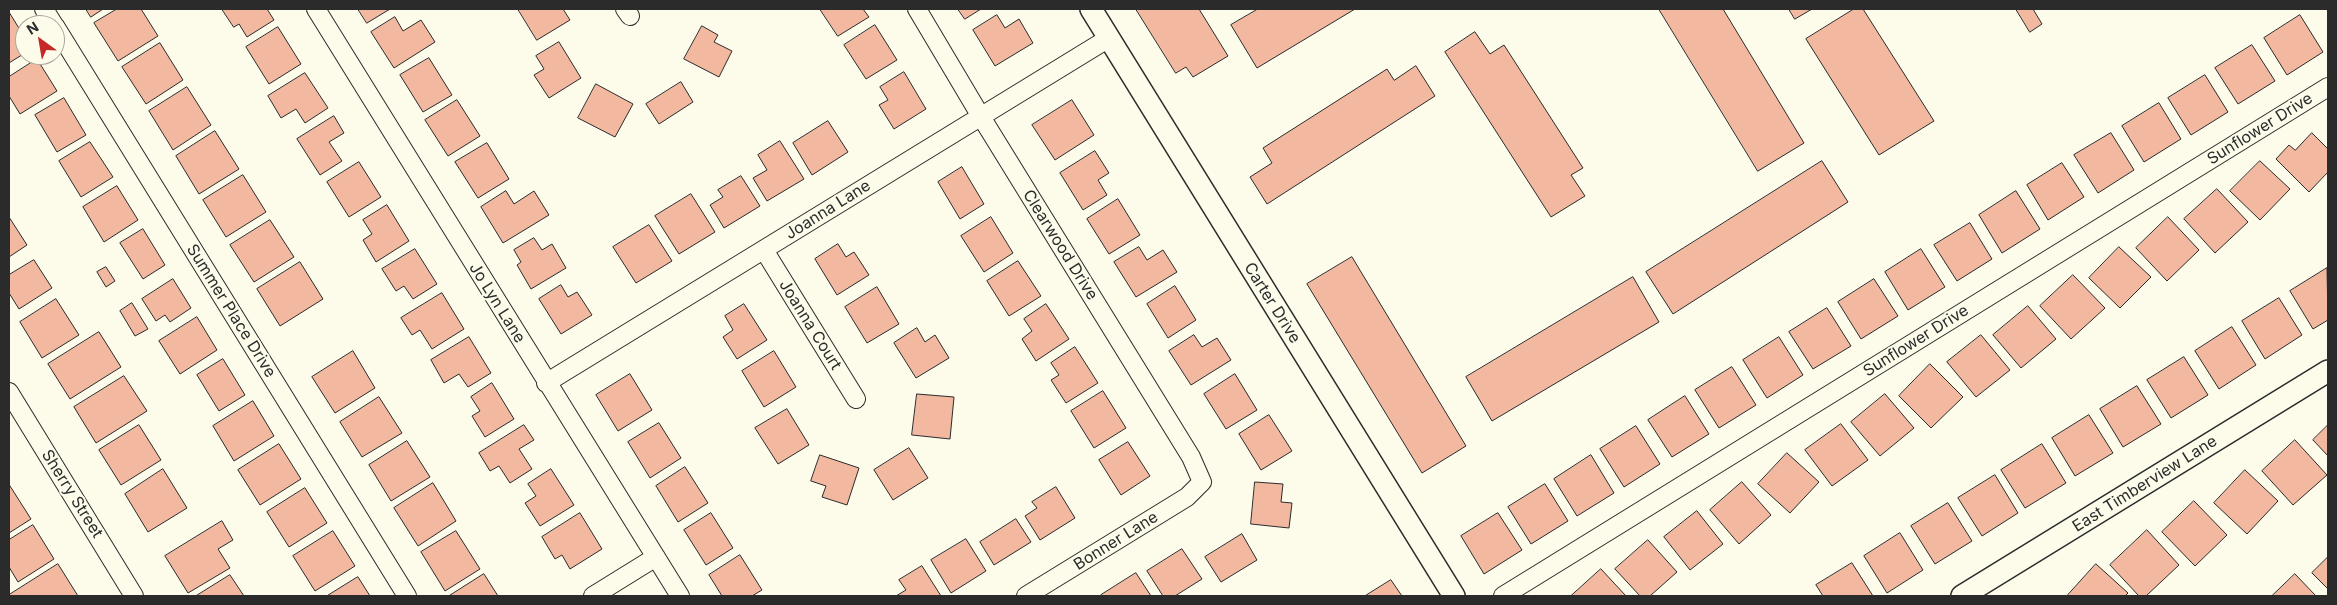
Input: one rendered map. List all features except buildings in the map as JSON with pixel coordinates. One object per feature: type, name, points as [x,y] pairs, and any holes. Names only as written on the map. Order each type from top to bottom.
[{"type":"street","name":"Jo Lyn Lane","points":[[316,9],[546,383],[680,596]]},
{"type":"street","name":"Clearwood Drive","points":[[917,9],[980,115],[1191,457],[1202,482]]},
{"type":"street","name":"Carter Drive","points":[[1091,9],[1454,596]]},
{"type":"street","name":"Joanna Lane","points":[[546,383],[980,115],[1109,38]]},
{"type":"street","name":"Summer Place Drive","points":[[65,41],[407,596]]},
{"type":"street","name":"Sunflower Drive","points":[[1504,596],[2328,87]]},
{"type":"street","name":"Joanna Court","points":[[764,250],[856,399]]},
{"type":"street","name":"East Timberview Lane","points":[[1962,596],[2328,372]]},
{"type":"street","name":"Sherry Street","points":[[9,392],[134,596]]},
{"type":"street","name":"Bonner Lane","points":[[1026,596],[1187,497],[1202,482]]},
{"type":"street","points":[[593,596],[656,557]]}]
